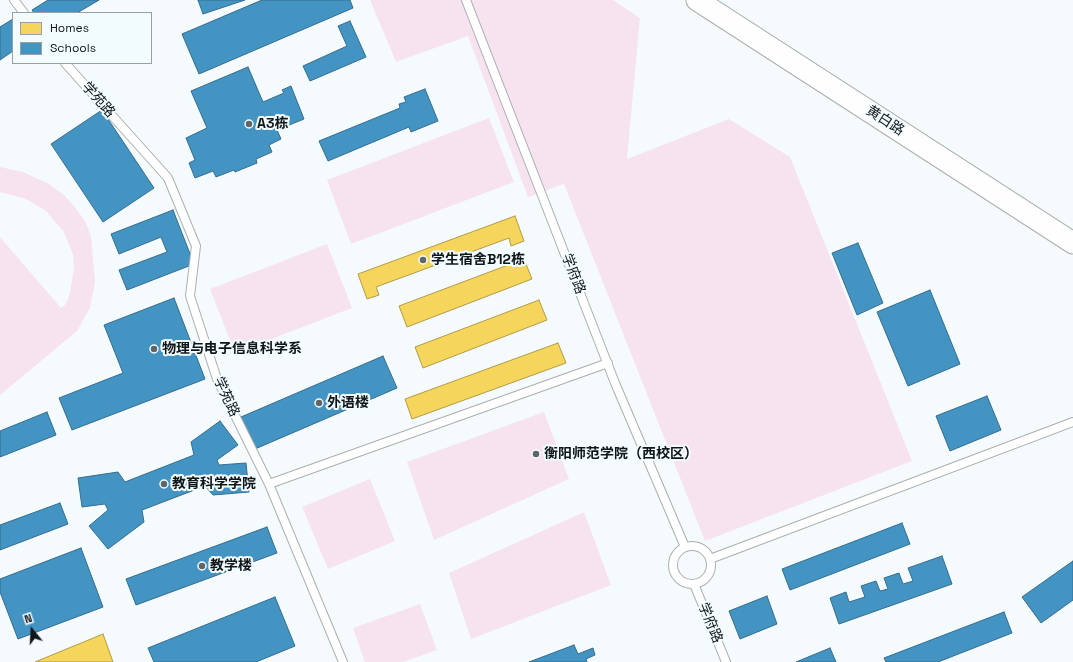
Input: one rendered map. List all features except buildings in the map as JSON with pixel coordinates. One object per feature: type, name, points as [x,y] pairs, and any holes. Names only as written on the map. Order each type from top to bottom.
[{"type":"main road","name":"黄白路","points":[[697,0],[1073,243]]},
{"type":"lane","points":[[14,0],[23,12]]},
{"type":"lane","name":"学府路","points":[[466,0],[608,363],[684,547]]},
{"type":"lane","name":"学苑路","points":[[66,64],[168,178],[196,246],[190,296],[214,372],[269,484],[343,662]]},
{"type":"lane","points":[[269,484],[608,363]]},
{"type":"lane","points":[[710,559],[1073,422]]},
{"type":"lane","points":[[691,546],[703,549],[710,559],[711,567],[708,575],[702,581],[694,584],[686,583],[679,579],[674,572],[674,557],[684,547],[691,546]]},
{"type":"lane","name":"学府路","points":[[694,584],[726,662]]},
{"type":"shaded area","points":[[370,0],[613,0],[640,18],[627,159],[729,119],[790,157],[912,461],[705,541],[564,184],[580,178],[528,197],[468,36],[396,62]]},
{"type":"shaded area","points":[[489,118],[514,182],[351,244],[327,180]]},
{"type":"shaded area","points":[[0,167],[23,172],[49,184],[64,195],[74,206],[85,221],[91,236],[95,282],[90,308],[77,331],[0,395],[0,237],[61,308],[66,304],[70,293],[74,268],[73,255],[64,232],[46,211],[26,199],[0,192]]},
{"type":"shaded area","points":[[327,244],[352,308],[235,353],[210,289]]},
{"type":"shaded area","points":[[544,412],[569,479],[434,540],[407,462]]},
{"type":"shaded area","points":[[370,479],[395,541],[328,569],[302,507]]},
{"type":"shaded area","points":[[584,512],[611,585],[471,639],[449,573]]},
{"type":"shaded area","points":[[420,604],[437,650],[403,662],[365,662],[353,628]]},
{"type":"place","name":"A3栋","points":[[249,124]]},
{"type":"place","name":"学生宿舍B12栋","points":[[423,260]]},
{"type":"place","name":"物理与电子信息科学系","points":[[154,349]]},
{"type":"place","name":"外语楼","points":[[319,403]]},
{"type":"place","name":"衡阳师范学院（西校区）","points":[[536,454]]},
{"type":"place","name":"教育科学学院","points":[[164,484]]},
{"type":"place","name":"教学楼","points":[[202,566]]}]
